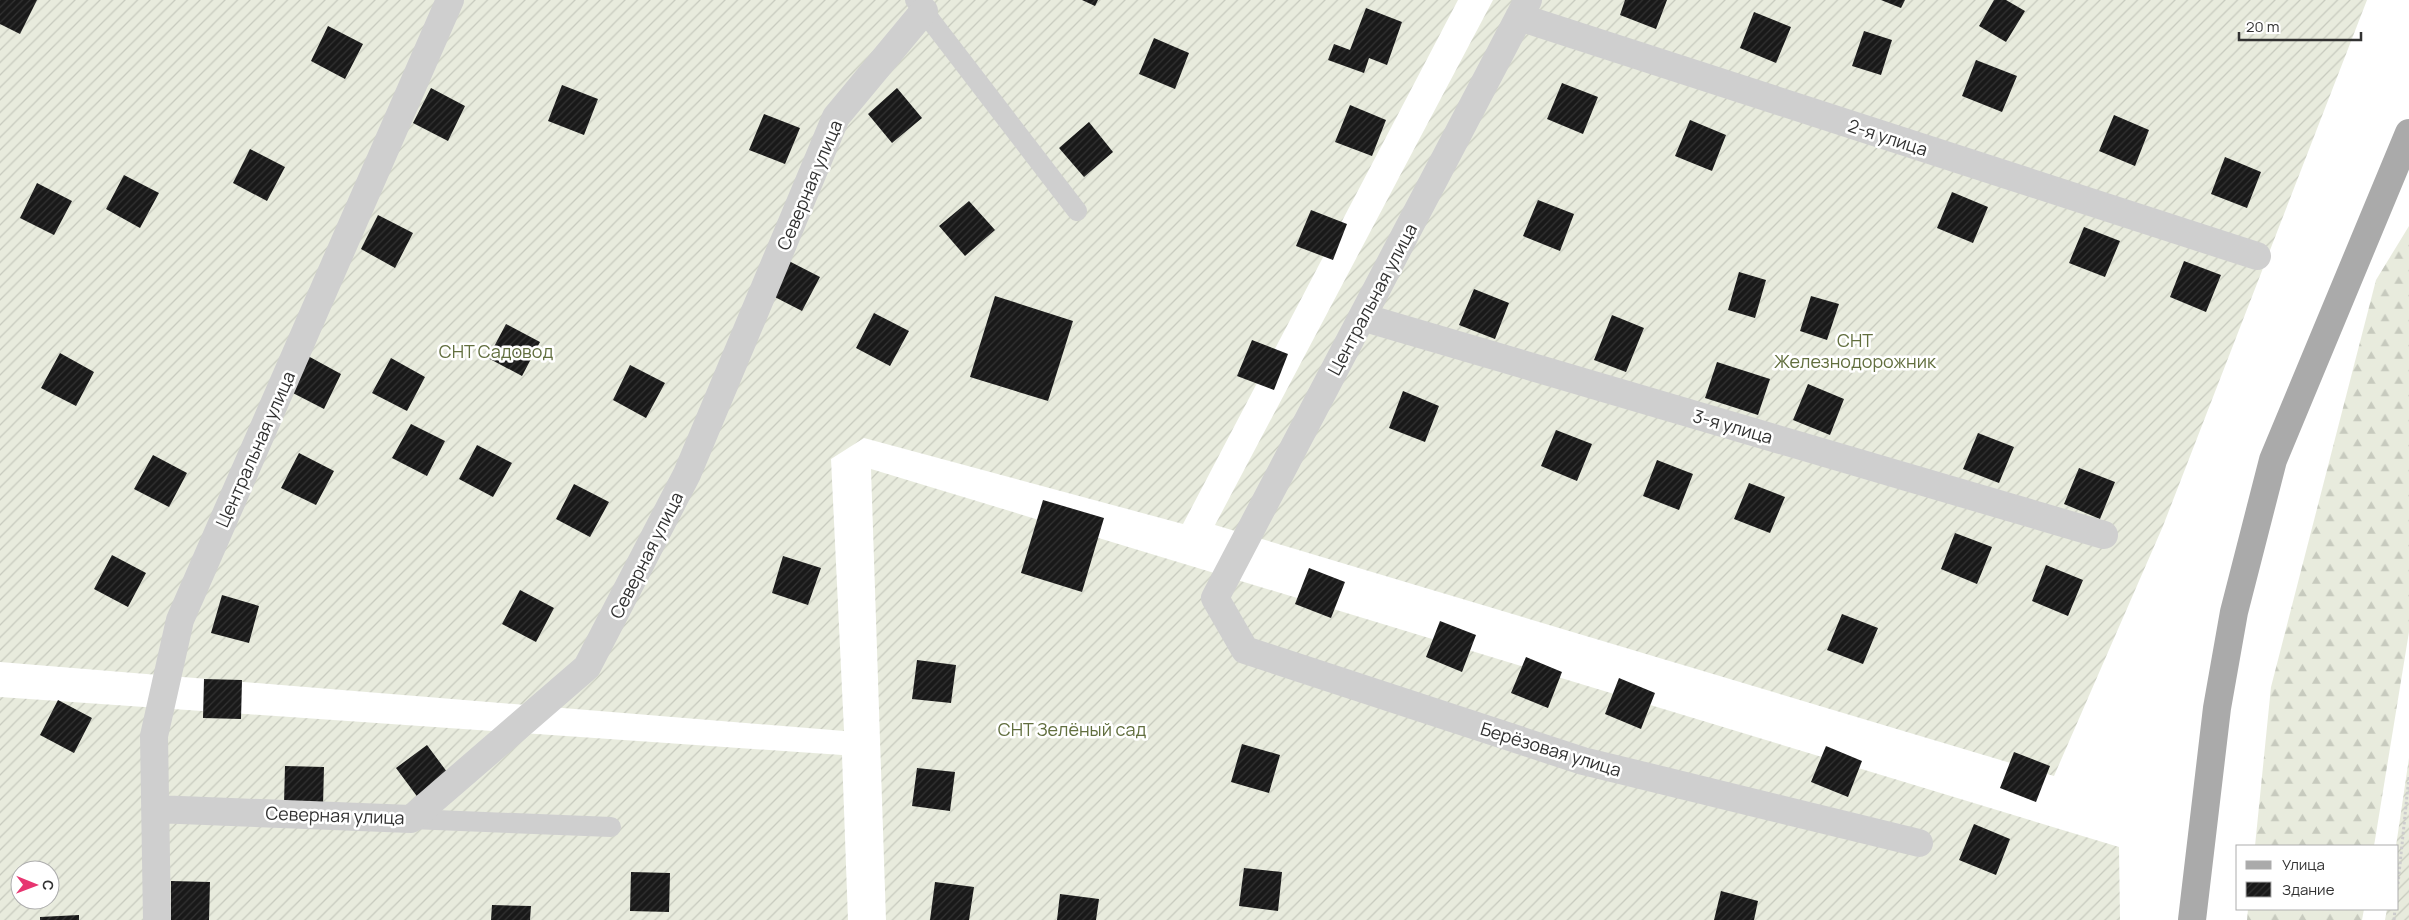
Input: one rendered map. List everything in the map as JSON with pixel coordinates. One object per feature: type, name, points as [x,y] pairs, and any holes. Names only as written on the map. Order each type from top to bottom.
[{"type":"main road","points":[[2192,920],[2216,708],[2234,612],[2273,460],[2409,133]]},
{"type":"street","name":"Центральная улица","points":[[157,920],[154,736],[180,620],[450,0]]},
{"type":"street","name":"Северная улица","points":[[155,809],[411,819],[588,667],[687,474],[836,118],[920,6]]},
{"type":"street","name":"Центральная улица","points":[[1216,598],[1524,9]]},
{"type":"street","name":"2-я улица","points":[[1524,9],[2256,256]]},
{"type":"street","name":"3-я улица","points":[[1362,318],[2104,535]]},
{"type":"street","name":"Берёзовая улица","points":[[1216,598],[1245,650],[1583,761],[1919,844]]},
{"type":"lane","points":[[920,6],[1077,212]]},
{"type":"lane","points":[[411,819],[611,827]]},
{"type":"path","points":[[2399,874],[2409,776]]},
{"type":"green space","name":"СНТ Садовод","points":[[0,0],[1458,0],[1183,524],[864,438],[831,459],[844,731],[0,662]]},
{"type":"green space","name":"СНТ Железнодорожник","points":[[1493,0],[2367,0],[2163,526],[2054,776],[1215,525]]},
{"type":"green space","points":[[2409,226],[2409,632],[2374,845],[2255,845],[2271,687],[2376,280]]},
{"type":"green space","name":"СНТ Зелёный сад","points":[[871,469],[2119,847],[2120,920],[886,920]]},
{"type":"green space","points":[[0,697],[842,755],[848,920],[0,920]]},
{"type":"green space","points":[[2409,758],[2409,920],[2385,920],[2387,910],[2399,910],[2399,845],[2396,845]]},
{"type":"green space","points":[[2248,910],[2364,910],[2362,920],[2247,920]]},
{"type":"building","points":[[0,0],[37,0],[20,34],[0,24]]},
{"type":"building","points":[[1082,0],[1098,0],[1095,6]]},
{"type":"building","points":[[1625,0],[1667,0],[1656,29],[1620,15]]},
{"type":"building","points":[[1881,0],[1905,0],[1901,8]]},
{"type":"building","points":[[1994,0],[2006,0],[2025,11],[2006,42],[1979,26]]},
{"type":"building","points":[[1366,8],[1402,22],[1387,65],[1369,58],[1364,73],[1328,60],[1334,44],[1350,50]]},
{"type":"building","points":[[1754,12],[1791,27],[1776,63],[1740,48]]},
{"type":"building","points":[[328,26],[363,44],[345,79],[311,61]]},
{"type":"building","points":[[1864,31],[1892,40],[1881,75],[1852,66]]},
{"type":"building","points":[[1154,38],[1189,53],[1175,89],[1139,74]]},
{"type":"building","points":[[1976,60],[2017,76],[2002,112],[1962,96]]},
{"type":"building","points":[[1562,83],[1598,97],[1583,134],[1547,119]]},
{"type":"building","points":[[562,85],[598,99],[584,135],[548,121]]},
{"type":"building","points":[[431,88],[465,106],[448,141],[413,123]]},
{"type":"building","points":[[897,88],[922,118],[892,143],[868,114]]},
{"type":"building","points":[[1350,105],[1386,120],[1372,156],[1335,142]]},
{"type":"building","points":[[764,114],[800,128],[785,164],[749,150]]},
{"type":"building","points":[[2114,115],[2149,130],[2135,166],[2099,151]]},
{"type":"building","points":[[1690,120],[1726,135],[1712,171],[1675,156]]},
{"type":"building","points":[[1089,122],[1113,152],[1084,177],[1059,148]]},
{"type":"building","points":[[250,149],[285,167],[267,201],[233,183]]},
{"type":"building","points":[[2225,157],[2261,172],[2247,208],[2211,194]]},
{"type":"building","points":[[124,175],[159,193],[140,228],[106,209]]},
{"type":"building","points":[[37,183],[72,201],[54,235],[20,218]]},
{"type":"building","points":[[1952,192],[1988,207],[1973,243],[1937,228]]},
{"type":"building","points":[[1538,200],[1574,214],[1560,251],[1523,236]]},
{"type":"building","points":[[969,201],[995,230],[965,256],[939,226]]},
{"type":"building","points":[[1311,210],[1347,224],[1333,260],[1296,246]]},
{"type":"building","points":[[378,215],[413,233],[395,268],[361,249]]},
{"type":"building","points":[[2084,227],[2120,241],[2105,277],[2069,263]]},
{"type":"building","points":[[785,259],[820,277],[802,311],[767,293]]},
{"type":"building","points":[[2184,261],[2221,275],[2206,312],[2170,297]]},
{"type":"building","points":[[1739,272],[1766,280],[1755,318],[1728,310]]},
{"type":"building","points":[[1474,289],[1509,303],[1495,339],[1459,325]]},
{"type":"building","points":[[995,296],[1073,321],[1048,401],[970,377]]},
{"type":"building","points":[[1811,296],[1839,304],[1827,340],[1800,331]]},
{"type":"building","points":[[874,313],[909,331],[890,366],[856,348]]},
{"type":"building","points":[[1612,315],[1644,328],[1626,372],[1594,360]]},
{"type":"building","points":[[506,324],[540,342],[522,376],[488,358]]},
{"type":"building","points":[[1252,340],[1288,354],[1274,390],[1237,376]]},
{"type":"building","points":[[60,353],[94,372],[76,406],[41,388]]},
{"type":"building","points":[[308,356],[341,374],[324,409],[289,391]]},
{"type":"building","points":[[391,358],[425,377],[407,411],[372,393]]},
{"type":"building","points":[[1717,362],[1770,379],[1758,415],[1705,398]]},
{"type":"building","points":[[630,365],[665,383],[646,418],[613,400]]},
{"type":"building","points":[[1808,384],[1844,399],[1830,435],[1793,420]]},
{"type":"building","points":[[1403,391],[1439,406],[1425,442],[1389,428]]},
{"type":"building","points":[[411,424],[445,441],[427,476],[392,458]]},
{"type":"building","points":[[1556,430],[1592,444],[1577,481],[1541,466]]},
{"type":"building","points":[[1978,433],[2014,447],[1999,483],[1963,469]]},
{"type":"building","points":[[477,445],[512,463],[493,497],[459,479]]},
{"type":"building","points":[[299,453],[334,471],[316,505],[281,488]]},
{"type":"building","points":[[153,455],[187,473],[169,507],[134,489]]},
{"type":"building","points":[[1657,460],[1693,474],[1679,510],[1643,496]]},
{"type":"building","points":[[2079,468],[2115,482],[2100,519],[2064,504]]},
{"type":"building","points":[[1749,483],[1785,497],[1770,533],[1734,519]]},
{"type":"building","points":[[574,484],[609,502],[590,537],[556,519]]},
{"type":"building","points":[[1043,500],[1104,518],[1082,592],[1021,573]]},
{"type":"building","points":[[1955,533],[1992,547],[1977,584],[1941,569]]},
{"type":"building","points":[[112,555],[146,573],[128,607],[94,589]]},
{"type":"building","points":[[783,556],[821,568],[808,605],[772,593]]},
{"type":"building","points":[[2046,565],[2083,580],[2068,616],[2032,601]]},
{"type":"building","points":[[1309,568],[1345,582],[1331,618],[1295,604]]},
{"type":"building","points":[[520,590],[554,608],[536,642],[502,624]]},
{"type":"building","points":[[222,595],[259,606],[249,643],[211,633]]},
{"type":"building","points":[[1842,614],[1878,628],[1863,664],[1827,650]]},
{"type":"building","points":[[1440,621],[1476,635],[1462,672],[1426,657]]},
{"type":"building","points":[[1526,657],[1562,672],[1548,708],[1511,693]]},
{"type":"building","points":[[917,660],[956,665],[951,703],[912,699]]},
{"type":"building","points":[[1619,678],[1655,693],[1641,729],[1605,714]]},
{"type":"building","points":[[204,679],[242,680],[241,719],[203,718]]},
{"type":"building","points":[[58,700],[92,718],[74,753],[40,735]]},
{"type":"building","points":[[1242,744],[1280,755],[1269,793],[1231,782]]},
{"type":"building","points":[[427,745],[450,776],[419,799],[396,768]]},
{"type":"building","points":[[1826,746],[1862,761],[1848,797],[1811,782]]},
{"type":"building","points":[[2014,752],[2050,766],[2036,802],[2000,788]]},
{"type":"building","points":[[285,766],[324,767],[323,806],[284,804]]},
{"type":"building","points":[[917,768],[955,772],[950,811],[912,806]]},
{"type":"building","points":[[1974,824],[2010,839],[1996,875],[1959,860]]},
{"type":"building","points":[[1244,868],[1282,872],[1278,911],[1239,906]]},
{"type":"building","points":[[631,872],[670,873],[669,912],[630,911]]},
{"type":"building","points":[[171,881],[210,882],[209,920],[171,920]]},
{"type":"building","points":[[935,882],[974,887],[969,920],[930,920]]},
{"type":"building","points":[[1721,891],[1758,901],[1754,920],[1714,920]]},
{"type":"building","points":[[1060,894],[1099,899],[1096,920],[1057,920]]},
{"type":"building","points":[[492,905],[531,906],[530,920],[491,920]]},
{"type":"building","points":[[79,915],[79,920],[40,920],[40,917]]}]
